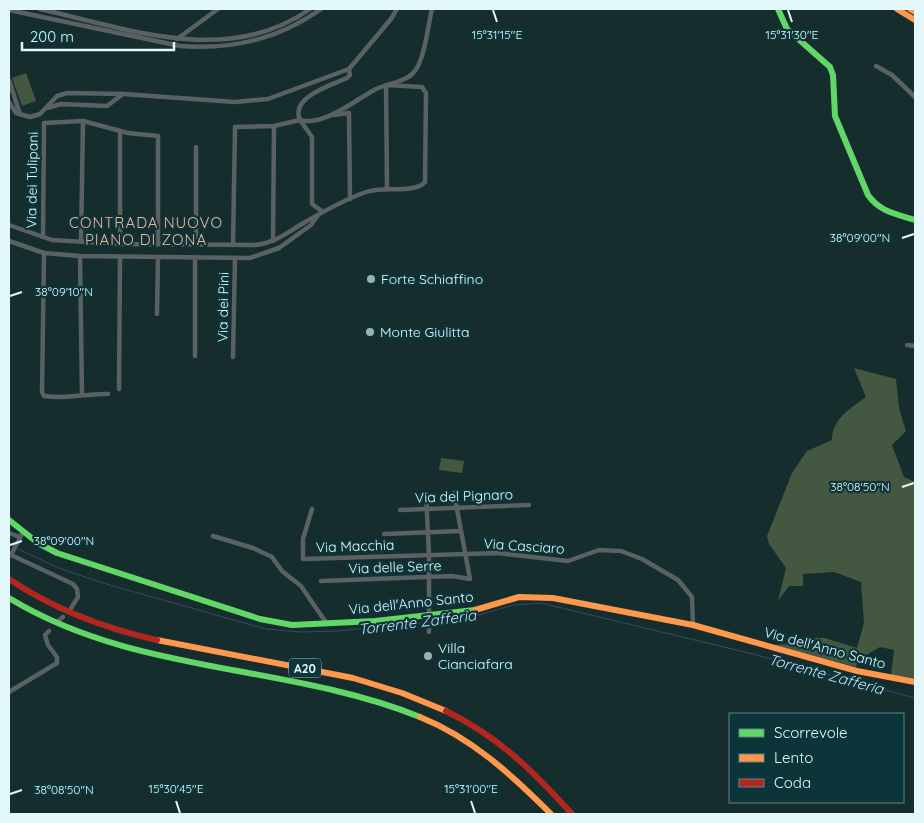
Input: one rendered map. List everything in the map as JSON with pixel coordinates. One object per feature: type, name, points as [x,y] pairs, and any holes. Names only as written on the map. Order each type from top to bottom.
[{"type":"main road","points":[[778,9],[784,25],[830,67],[833,76],[835,116],[873,203],[884,211],[915,220]]},
{"type":"main road","points":[[898,9],[915,20]]},
{"type":"main road","points":[[910,9],[915,12]]},
{"type":"main road","name":"Via dell'Anno Santo","points":[[9,520],[21,536],[63,556],[260,619],[292,626],[430,617],[470,611],[512,598],[538,597],[598,605],[693,625],[857,671],[915,682]]},
{"type":"main road","name":"A20","points":[[9,579],[55,608],[110,629],[349,677],[419,698],[457,716],[506,748],[537,775],[572,814]]},
{"type":"main road","name":"A20","points":[[9,598],[64,628],[107,644],[332,688],[402,707],[444,726],[493,758],[551,814]]},
{"type":"street","points":[[41,9],[177,39],[210,41],[242,38],[287,23],[310,9]]},
{"type":"street","points":[[176,45],[177,39],[218,9]]},
{"type":"street","points":[[9,10],[176,45],[219,47],[258,40],[287,29],[321,9]]},
{"type":"street","points":[[47,108],[53,98],[60,95],[124,94],[235,102],[268,100],[349,69],[391,19],[397,9]]},
{"type":"street","points":[[328,116],[386,84],[398,82],[414,72],[420,58],[432,9]]},
{"type":"street","points":[[876,66],[892,75],[915,97]]},
{"type":"street","points":[[320,213],[312,204],[312,137],[298,116],[300,107],[311,94],[347,78],[350,75],[349,69]]},
{"type":"street","points":[[9,82],[10,91],[20,109],[20,114]]},
{"type":"street","points":[[9,225],[52,240],[81,240],[120,244],[255,245],[273,241],[320,213],[350,199],[387,188],[414,189],[425,182],[426,92],[422,87],[386,84]]},
{"type":"street","points":[[386,84],[387,188]]},
{"type":"street","points":[[9,102],[13,110],[30,117],[47,108],[61,104],[107,106],[124,94]]},
{"type":"street","points":[[233,245],[235,127],[274,126],[300,120],[306,122],[328,116],[349,114],[350,199]]},
{"type":"street","points":[[81,240],[83,121],[120,132],[158,136],[158,244]]},
{"type":"street","name":"Via dei Tulipani","points":[[43,237],[44,123],[83,121]]},
{"type":"street","points":[[273,241],[274,126]]},
{"type":"street","points":[[120,132],[120,244]]},
{"type":"street","points":[[196,147],[196,245]]},
{"type":"street","points":[[9,242],[44,254],[120,258],[235,258],[260,256],[279,248],[311,225],[320,213]]},
{"type":"street","points":[[44,254],[42,392],[44,396],[48,397],[78,398],[82,395],[108,394]]},
{"type":"street","points":[[80,256],[82,395]]},
{"type":"street","points":[[119,389],[120,258]]},
{"type":"street","points":[[158,258],[158,314]]},
{"type":"street","points":[[195,258],[195,356]]},
{"type":"street","name":"Via dei Pini","points":[[233,357],[235,258]]},
{"type":"street","points":[[907,345],[915,346]]},
{"type":"street","points":[[426,492],[430,577],[430,630]]},
{"type":"street","points":[[454,493],[466,554]]},
{"type":"street","name":"Via del Pignaro","points":[[400,510],[529,505]]},
{"type":"street","name":"Via Macchia","points":[[312,509],[302,540],[303,559],[429,555]]},
{"type":"street","points":[[384,534],[461,531]]},
{"type":"street","points":[[9,533],[21,536],[10,554],[73,584],[77,589],[78,597],[70,608]]},
{"type":"street","points":[[213,536],[268,554],[282,571],[301,586],[327,624]]},
{"type":"street","name":"Via Casciaro","points":[[429,555],[504,553],[565,561],[599,550],[626,553],[665,571],[686,589],[693,600],[693,625]]},
{"type":"street","name":"Via delle Serre","points":[[321,581],[430,577],[470,579],[466,554]]},
{"type":"street","points":[[58,621],[62,617]]},
{"type":"street","points":[[9,692],[57,662],[57,658],[48,646],[45,635],[49,630]]},
{"type":"green space","points":[[26,73],[36,101],[22,106],[12,78]]},
{"type":"green space","points":[[854,368],[896,379],[899,408],[906,431],[892,445],[904,477],[915,482],[915,680],[891,675],[894,650],[880,647],[858,660],[856,667],[774,645],[805,643],[804,638],[825,638],[857,648],[864,623],[861,582],[834,572],[803,574],[803,586],[789,586],[778,601],[786,568],[769,544],[767,536],[792,473],[807,451],[832,440],[835,426],[839,420],[866,397]]},
{"type":"green space","points":[[441,458],[464,461],[462,473],[439,470]]},
{"type":"waterway","name":"Torrente Zafferia","points":[[16,548],[61,569],[106,584],[266,629],[301,632],[336,631],[441,622],[469,618],[513,605],[541,603],[753,654],[915,698]]},
{"type":"traffic: fast","points":[[778,9],[787,29],[830,67],[833,75],[835,116],[868,195],[883,209],[915,220]]},
{"type":"traffic: fast","points":[[9,520],[38,543],[57,553],[260,619],[292,625],[375,621],[475,610]]},
{"type":"traffic: fast","points":[[9,598],[57,623],[108,641],[159,655],[317,686],[369,700],[420,717]]},
{"type":"traffic: slow","points":[[897,9],[915,20]]},
{"type":"traffic: slow","points":[[910,9],[915,12]]},
{"type":"traffic: slow","points":[[475,610],[519,597],[553,598],[693,625],[857,671],[915,682]]},
{"type":"traffic: slow","points":[[157,640],[353,678],[402,693],[446,711]]},
{"type":"traffic: slow","points":[[420,717],[474,747],[521,785],[551,814]]},
{"type":"traffic: jam","points":[[9,579],[44,600],[80,617],[118,630],[157,640]]},
{"type":"traffic: jam","points":[[446,711],[483,732],[514,756],[572,814]]},
{"type":"place","name":"Forte Schiaffino","points":[[371,279]]},
{"type":"place","name":"Monte Giulitta","points":[[370,332]]},
{"type":"place","name":"Villa Cianciafara","points":[[428,656]]},
{"type":"district","name":"CONTRADA NUOVO PIANO DI ZONA","points":[[146,230]]}]
